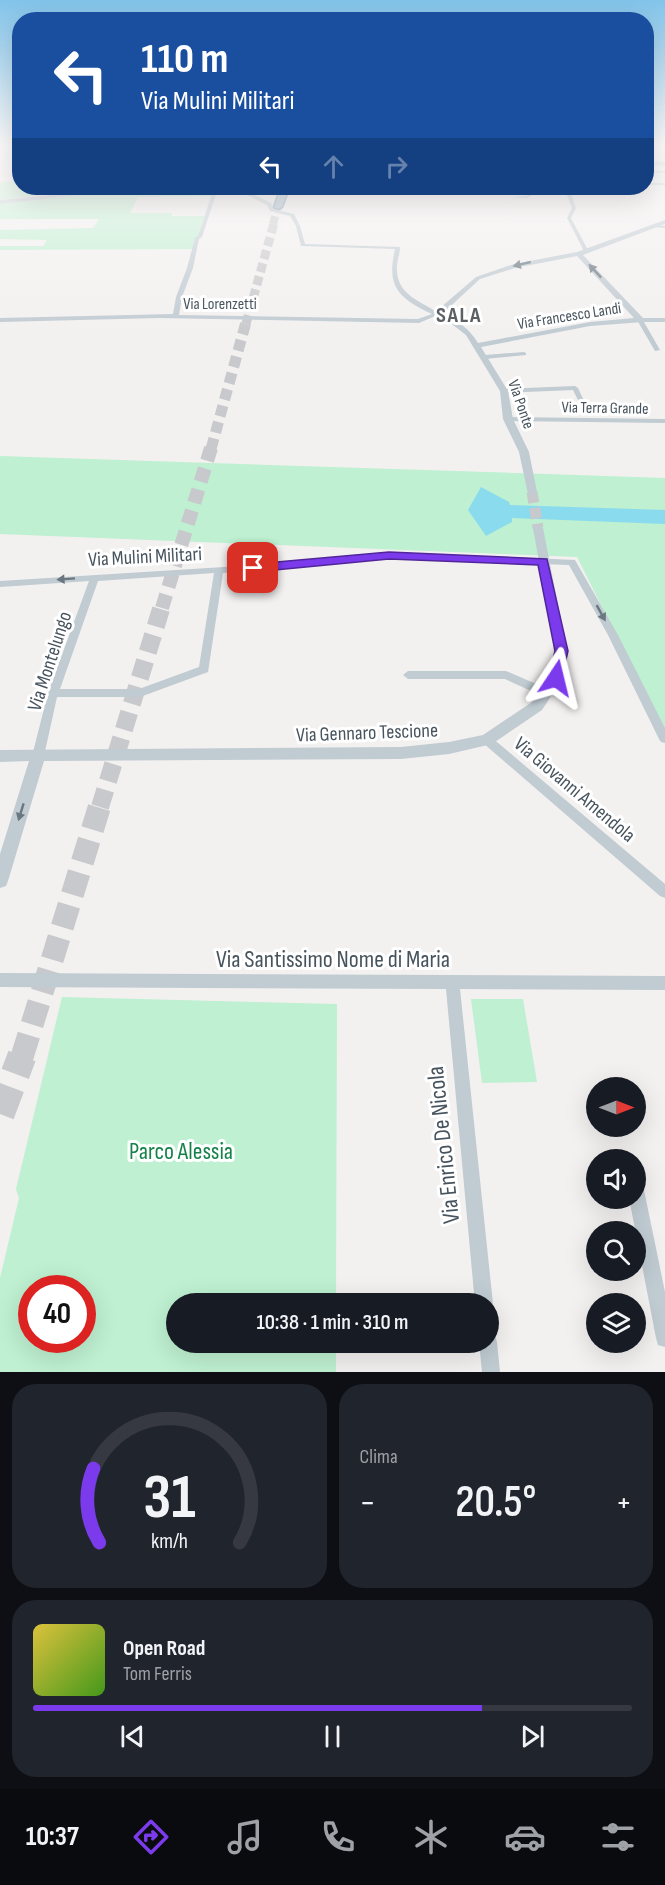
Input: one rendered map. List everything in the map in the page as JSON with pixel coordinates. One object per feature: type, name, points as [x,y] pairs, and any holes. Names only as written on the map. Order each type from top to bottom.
[{"type":"street","points":[[176,316],[179,297],[190,268],[196,238],[200,237],[209,208]]},
{"type":"street","points":[[271,208],[292,215],[298,226],[303,245],[398,248],[393,274],[399,288],[404,294],[437,314],[478,278],[514,266],[579,254],[662,225]]},
{"type":"street","points":[[574,208],[569,218],[587,251]]},
{"type":"street","points":[[579,254],[640,320],[657,350]]},
{"type":"street","name":"Via Lorenzetti","points":[[0,320],[176,316],[419,321],[437,314]]},
{"type":"street","name":"Via Ponte","points":[[437,314],[456,323],[478,345],[504,391],[508,419],[524,452],[532,492]]},
{"type":"street","name":"Via Francesco Landi","points":[[478,345],[590,324],[665,320]]},
{"type":"street","points":[[485,357],[524,354]]},
{"type":"street","points":[[504,391],[575,388],[582,403]]},
{"type":"street","name":"Via Terra Grande","points":[[508,419],[665,421]]},
{"type":"street","name":"Via Gennaro Tescione","points":[[0,756],[401,753],[449,748],[487,740],[537,706],[556,678],[561,651],[538,528]]},
{"type":"street","name":"Via Mulini Militari","points":[[0,584],[219,570],[389,555],[572,562],[613,635],[665,739]]},
{"type":"street","points":[[53,693],[140,693],[204,669],[219,570]]},
{"type":"street","name":"Via Montelungo","points":[[38,756],[45,735],[53,693],[95,577]]},
{"type":"street","points":[[408,675],[506,675],[546,693]]},
{"type":"street","name":"Via Giovanni Amendola","points":[[487,740],[665,892]]},
{"type":"street","points":[[0,882],[38,756]]},
{"type":"street","name":"Via Santissimo Nome di Maria","points":[[0,980],[665,983]]},
{"type":"street","name":"Via Enrico De Nicola","points":[[452,982],[483,1293]]},
{"type":"street","points":[[640,1209],[665,1338]]},
{"type":"street","points":[[489,1353],[492,1372]]},
{"type":"green space","points":[[0,208],[132,208],[130,213],[206,216],[195,249],[0,250],[0,246],[43,246],[47,240],[0,239],[0,230],[93,228],[99,219],[0,219]]},
{"type":"green space","points":[[0,456],[665,478],[665,733],[577,557],[0,534]]},
{"type":"green space","name":"Parco Alessia","points":[[62,997],[337,1004],[336,1293],[166,1293],[166,1353],[336,1353],[336,1372],[0,1372],[0,1278],[19,1198],[16,1189]]},
{"type":"green space","points":[[471,999],[523,999],[537,1082],[482,1083]]},
{"type":"water","points":[[481,487],[509,502],[510,505],[665,510],[665,524],[512,518],[512,522],[486,536],[468,510]]},
{"type":"tunnel","points":[[273,224],[278,208]]},
{"type":"tunnel","points":[[246,324],[274,223]]},
{"type":"tunnel","points":[[211,449],[246,322]]},
{"type":"tunnel","points":[[162,608],[211,448]]},
{"type":"tunnel","points":[[532,492],[538,528]]},
{"type":"tunnel","points":[[100,807],[162,606]]},
{"type":"tunnel","points":[[22,1057],[100,805]]},
{"type":"tunnel","points":[[0,1114],[22,1056]]},
{"type":"district","name":"SALA","points":[[459,314]]},
{"type":"route","points":[[253,568],[389,555],[543,561],[561,651],[556,678]]}]
